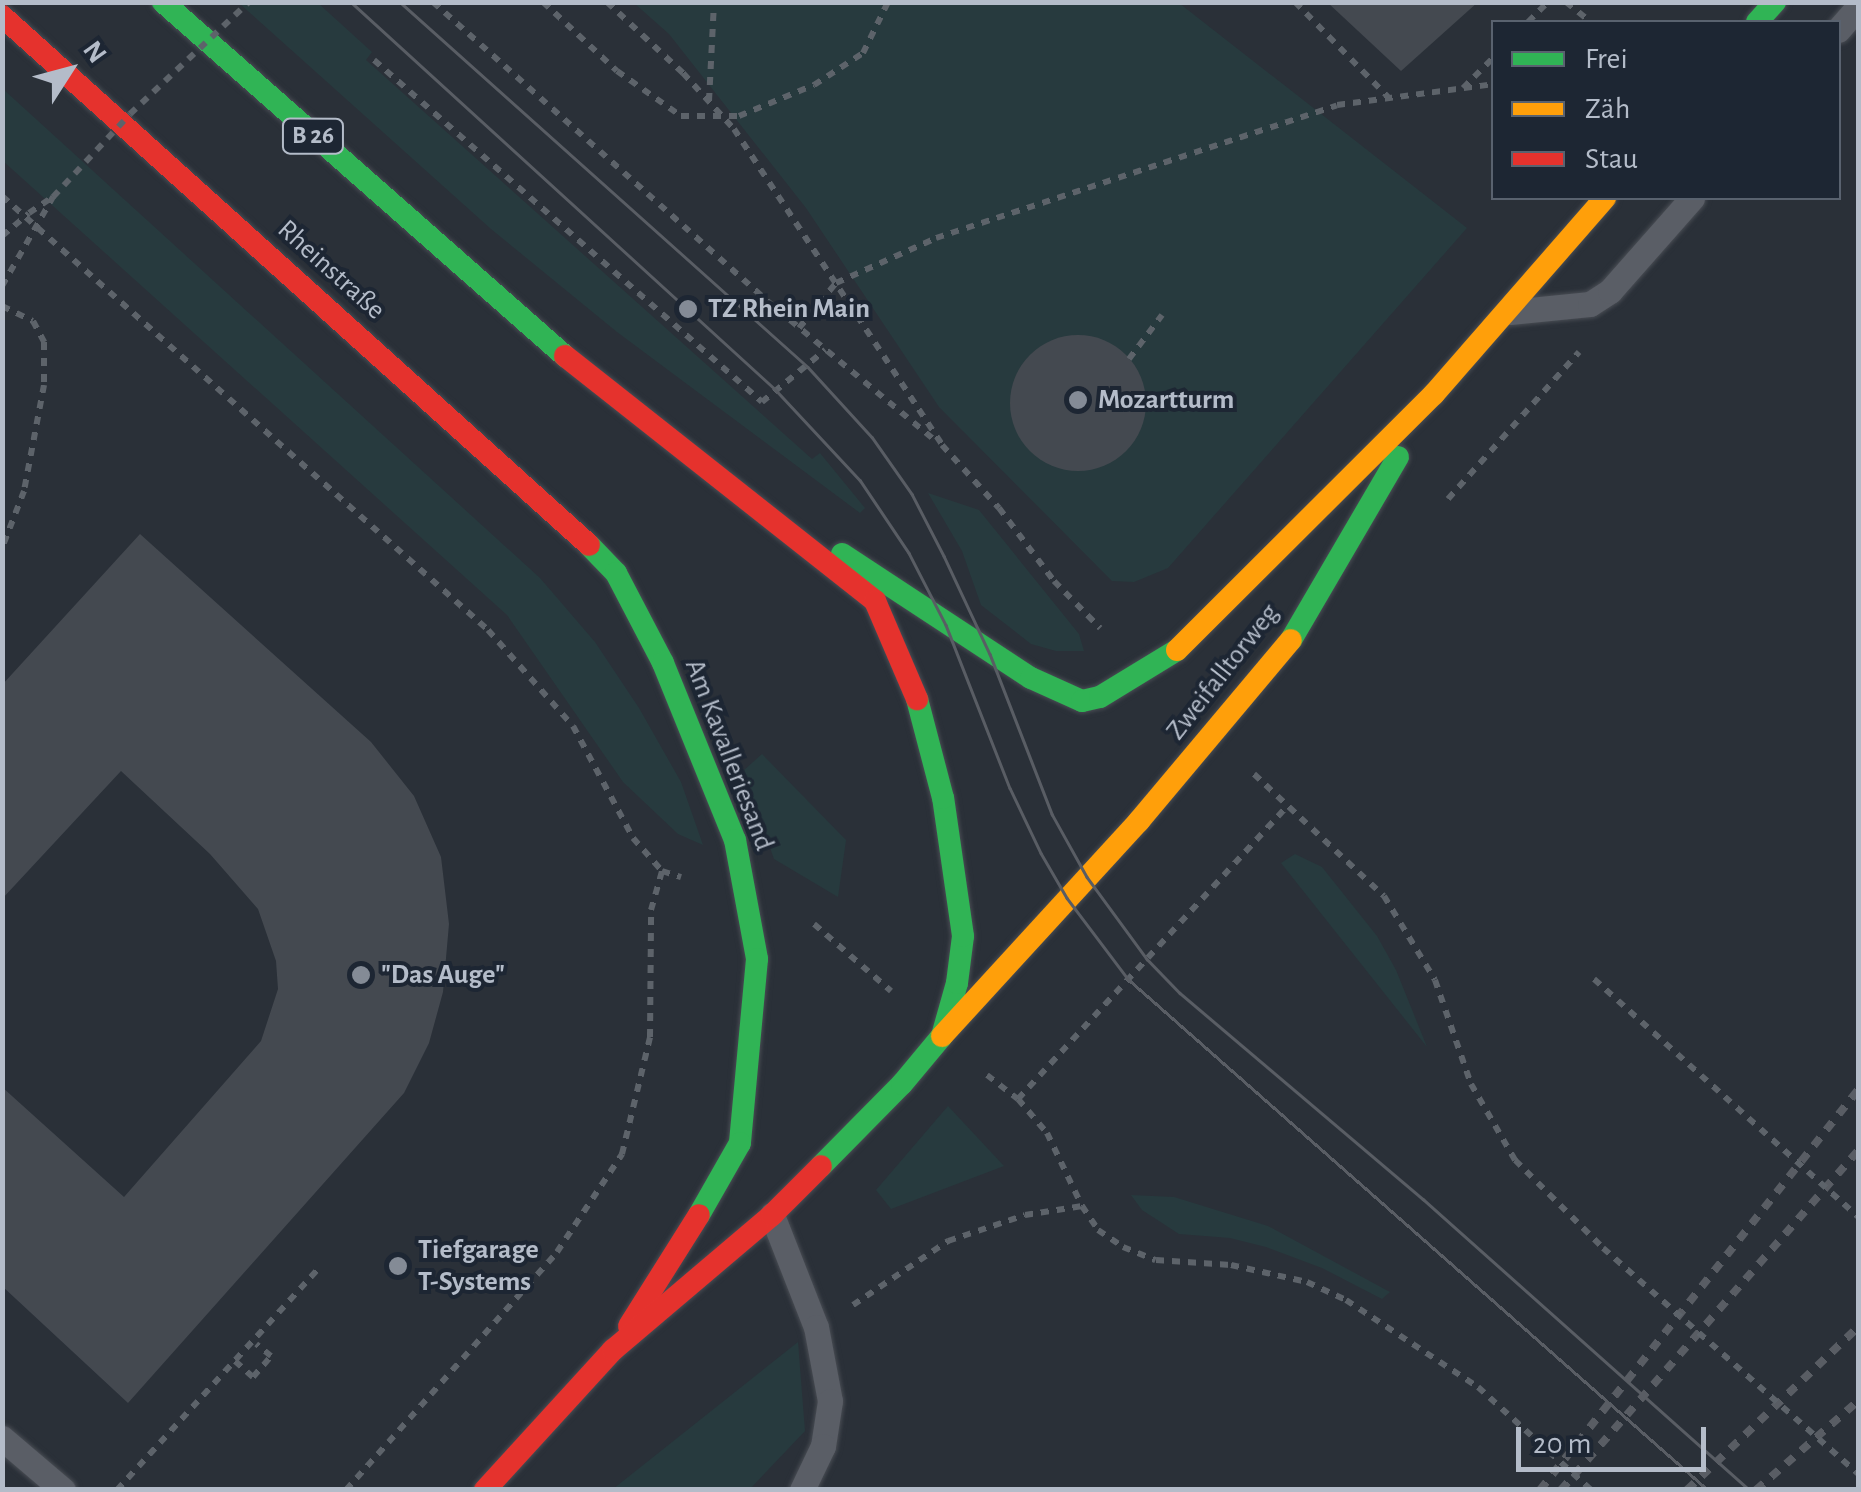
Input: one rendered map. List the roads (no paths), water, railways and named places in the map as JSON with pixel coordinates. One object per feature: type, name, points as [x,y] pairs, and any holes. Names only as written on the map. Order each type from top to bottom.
[{"type":"main road","name":"B 26","points":[[164,2],[476,281],[724,482]]},
{"type":"main road","name":"Rheinstraße","points":[[2,16],[563,518],[616,573]]},
{"type":"main road","name":"Zweifalltorweg","points":[[724,482],[803,528],[990,654],[1082,702],[1146,673],[1174,653],[1434,394],[1603,200]]},
{"type":"main road","name":"Zweifalltorweg","points":[[1016,954],[1140,821],[1288,647],[1434,394]]},
{"type":"main road","name":"Am Kavalleriesand","points":[[724,482],[875,602],[921,708],[943,798],[962,936],[957,983],[942,1036]]},
{"type":"main road","name":"Am Kavalleriesand","points":[[486,1490],[612,1350],[663,1277],[740,1143],[757,958],[735,840],[663,662],[616,573]]},
{"type":"main road","name":"Am Kavalleriesand","points":[[612,1350],[772,1214],[902,1084],[1016,954]]},
{"type":"lane","points":[[1841,27],[1858,7]]},
{"type":"lane","points":[[1505,312],[1590,304],[1610,291],[1690,200]]},
{"type":"lane","points":[[772,1214],[816,1328],[830,1400],[822,1446],[802,1490]]},
{"type":"lane","points":[[2,1438],[63,1490]]},
{"type":"tram line","points":[[351,2],[775,389],[860,480],[909,553],[946,625],[1010,788],[1041,853],[1067,898],[1128,979],[1708,1490]]},
{"type":"tram line","points":[[400,2],[808,367],[872,437],[912,494],[944,556],[990,654],[1052,814],[1087,877],[1147,959],[1180,993],[1423,1199],[1750,1490]]},
{"type":"railway","points":[[1540,1490],[1858,1090]]},
{"type":"railway","points":[[1561,1490],[1858,1151]]},
{"type":"railway","points":[[1687,1490],[1858,1327]]},
{"type":"railway","points":[[1756,1490],[1858,1401]]},
{"type":"place","name":"TZ Rhein Main","points":[[688,309]]},
{"type":"place","name":"Mozartturm","points":[[1078,400]]},
{"type":"place","name":"\"Das Auge\"","points":[[361,975]]},
{"type":"place","name":"Tiefgarage T-Systems","points":[[398,1266]]}]
